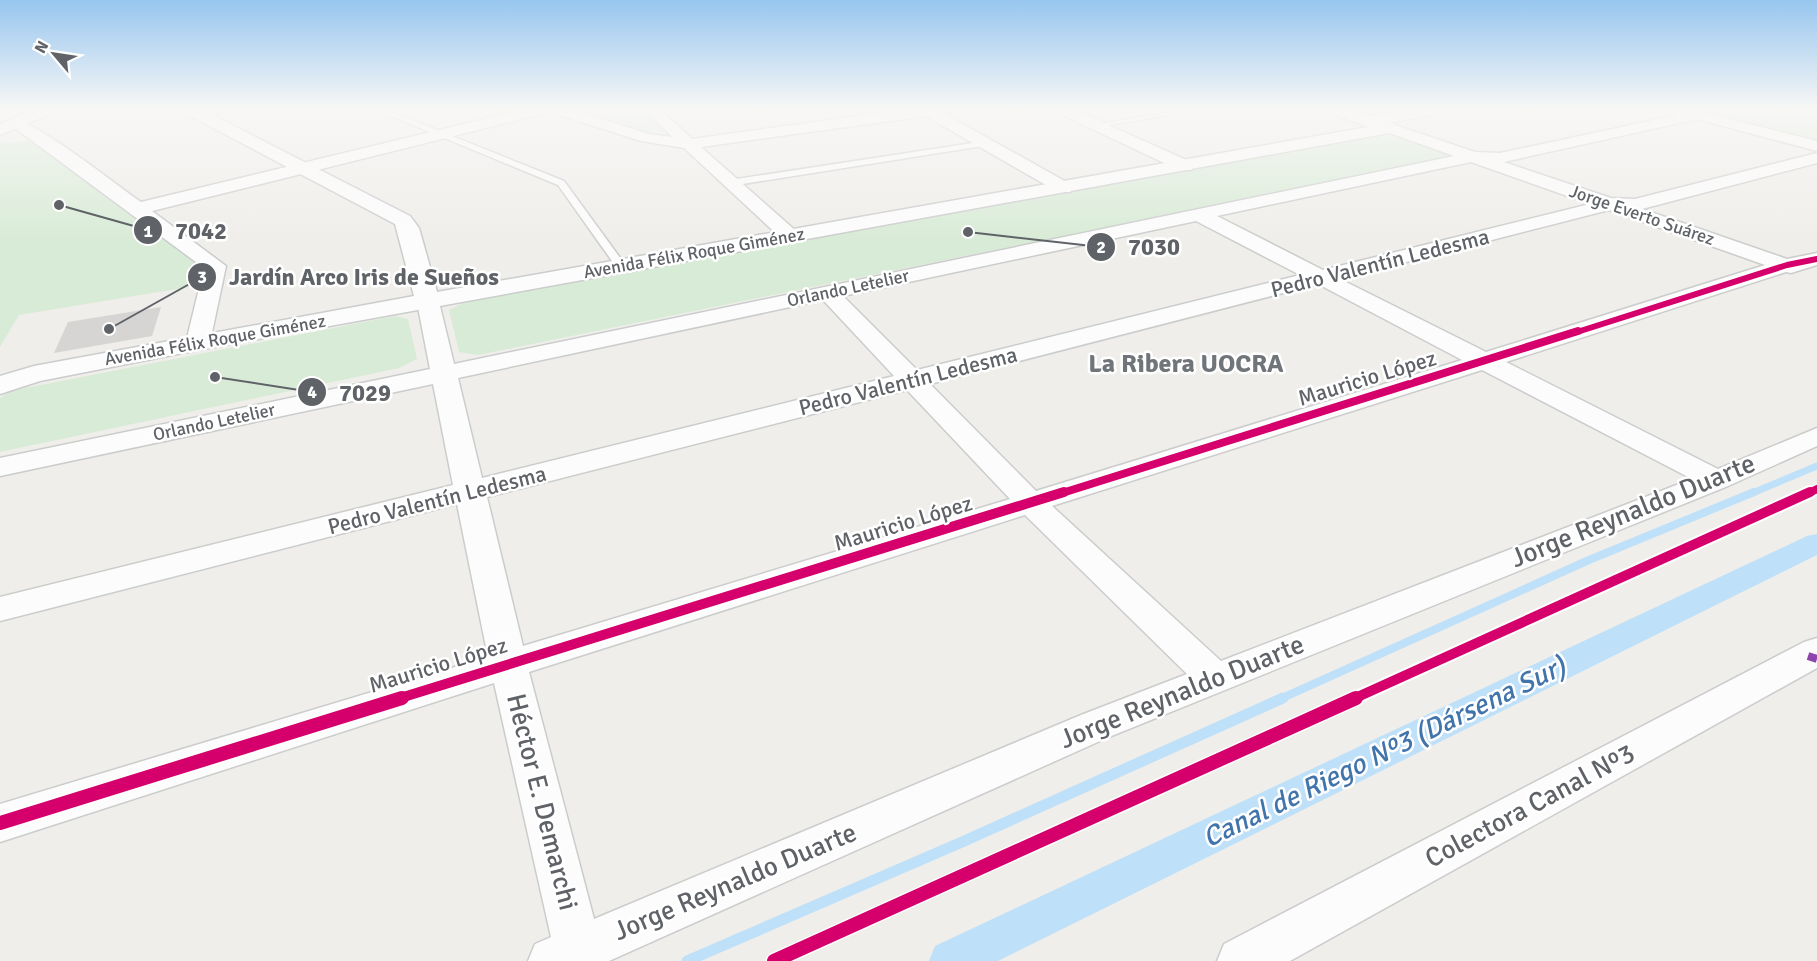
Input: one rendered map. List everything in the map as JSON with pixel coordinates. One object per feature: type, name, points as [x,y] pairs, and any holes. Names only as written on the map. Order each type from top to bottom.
[{"type":"street","points":[[61,153],[215,266],[198,342]]},
{"type":"street","points":[[274,153],[403,220],[408,228],[428,302]]},
{"type":"street","points":[[136,209],[364,153]]},
{"type":"street","points":[[698,153],[789,235]]},
{"type":"street","points":[[1003,153],[1064,188]]},
{"type":"street","points":[[1157,153],[1185,166]]},
{"type":"street","name":"Avenida Félix Roque Giménez","points":[[0,385],[34,374],[198,342],[1256,153]]},
{"type":"street","name":"Jorge Everto Suárez","points":[[1460,153],[1611,204],[1802,262],[1817,276]]},
{"type":"street","name":"Orlando Letelier","points":[[0,467],[1472,157],[1500,158],[1524,153]]},
{"type":"street","name":"Pedro Valentín Ledesma","points":[[0,609],[1611,204],[1635,206],[1817,158]]},
{"type":"street","points":[[1199,214],[1718,480]]},
{"type":"street","name":"Mauricio López","points":[[0,823],[508,663],[1032,504],[1802,262]]},
{"type":"street","points":[[827,292],[1032,504],[1214,677]]},
{"type":"street","name":"Héctor E. Demarchi","points":[[428,302],[508,663],[565,956]]},
{"type":"street","name":"Jorge Reynaldo Duarte","points":[[565,956],[1095,726],[1214,677],[1718,480],[1817,436]]},
{"type":"street","name":"Colectora Canal Nº3","points":[[1242,961],[1817,651]]},
{"type":"lane","points":[[487,153],[561,183],[621,266]]},
{"type":"lane","points":[[730,183],[923,153]]},
{"type":"green space","points":[[0,153],[49,153],[202,267],[201,285],[19,315],[0,347]]},
{"type":"green space","points":[[1280,153],[1450,153],[1447,158],[478,355],[459,352],[449,310],[463,303]]},
{"type":"green space","points":[[395,316],[408,319],[417,359],[399,368],[0,452],[0,398],[10,391]]},
{"type":"building","points":[[161,307],[152,336],[54,353],[68,322]]},
{"type":"waterway","points":[[1750,494],[1817,466]]},
{"type":"waterway","points":[[1280,699],[1589,560],[1754,492]]},
{"type":"waterway","name":"Canal de Riego Nº3 (Dársena Sur)","points":[[951,961],[1817,543]]},
{"type":"waterway","points":[[687,961],[962,842],[1283,698]]},
{"type":"marked path","points":[[1808,656],[1817,659]]},
{"type":"cycle path","points":[[0,823],[1787,265],[1817,259]]},
{"type":"cycle path","points":[[774,961],[1817,489]]},
{"type":"place","name":"7042","points":[[59,205]]},
{"type":"place","name":"7030","points":[[968,232]]},
{"type":"place","name":"Jardín Arco Iris de Sueños","points":[[109,329]]},
{"type":"place","name":"7029","points":[[215,377]]},
{"type":"district","name":"La Ribera UOCRA","points":[[1186,364]]}]
